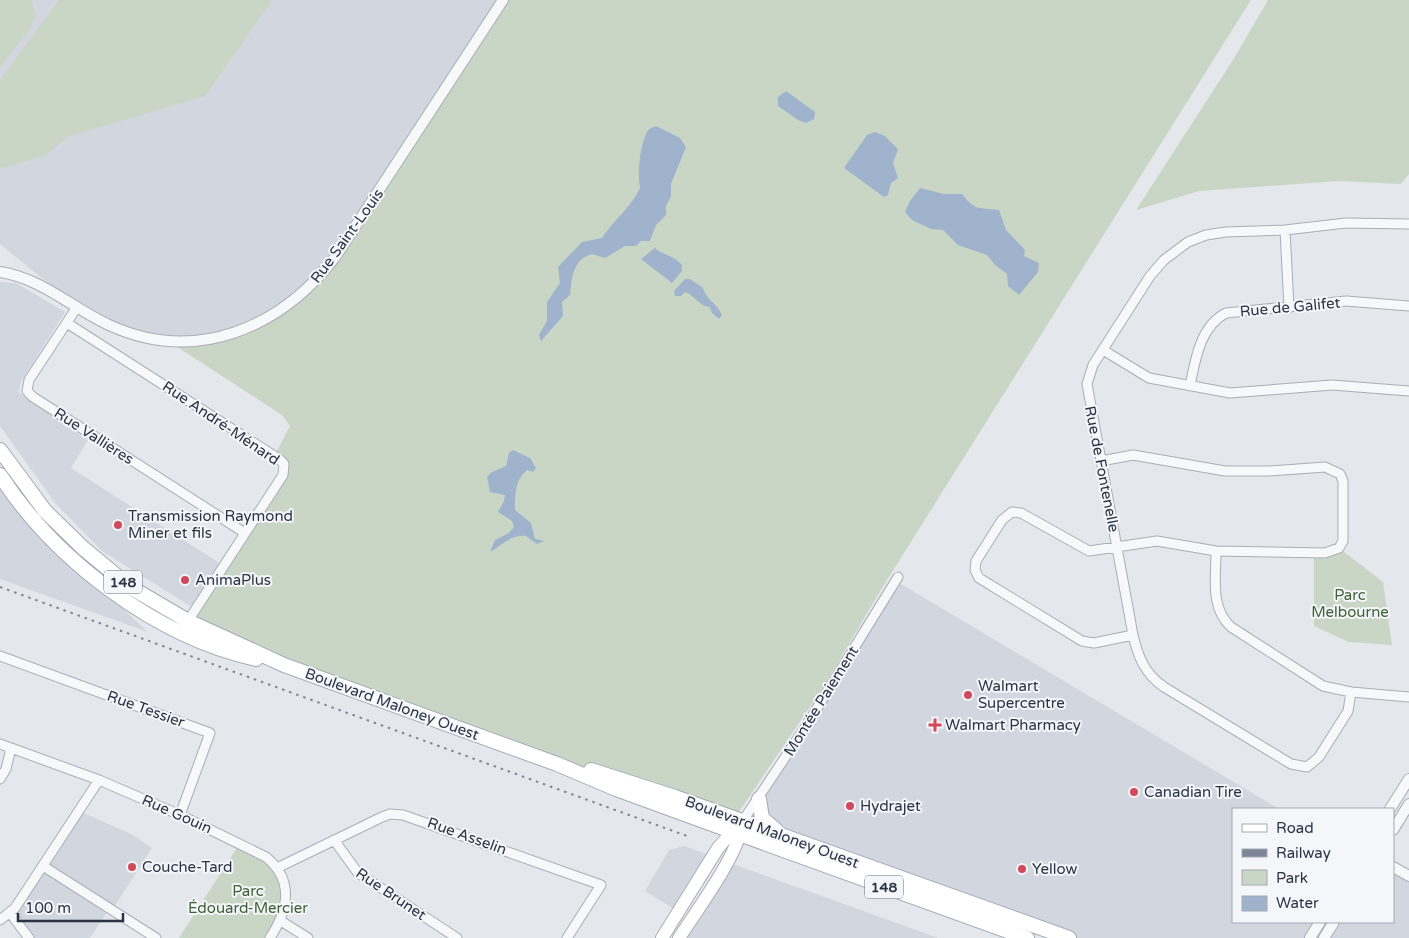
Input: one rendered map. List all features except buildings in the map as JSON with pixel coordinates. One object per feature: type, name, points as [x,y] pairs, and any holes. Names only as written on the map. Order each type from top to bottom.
[{"type":"main road","name":"Boulevard Maloney Ouest","points":[[0,450],[30,493],[72,538],[130,587],[184,626]]},
{"type":"main road","name":"Boulevard Maloney Ouest","points":[[0,476],[32,518],[93,577],[134,606],[284,665],[557,764],[591,770],[642,786],[738,829],[1027,938]]},
{"type":"main road","points":[[758,799],[760,813],[765,823],[801,843]]},
{"type":"main road","name":"Boulevard Maloney Ouest","points":[[738,829],[801,843],[1069,938]]},
{"type":"main road","name":"Montée Paiement","points":[[662,938],[718,848],[738,829]]},
{"type":"main road","name":"Montée Paiement","points":[[679,938],[727,862],[738,829]]},
{"type":"street","name":"Rue Saint-Louis","points":[[0,272],[35,283],[108,325],[132,334],[162,340],[190,341],[213,338],[243,329],[269,317],[295,300],[319,278],[336,256],[503,0]]},
{"type":"street","name":"Rue de Fontenelle","points":[[1351,692],[1348,711],[1319,757],[1307,767],[1297,766],[1158,683],[1147,672],[1139,659],[1133,635],[1087,384],[1090,373],[1103,350],[1157,267],[1180,246],[1206,235],[1285,230],[1346,223],[1409,224]]},
{"type":"street","points":[[1285,230],[1289,308]]},
{"type":"street","name":"Rue de Galifet","points":[[1190,386],[1196,353],[1222,315],[1232,312],[1346,301],[1409,306]]},
{"type":"street","name":"Rue Vallières","points":[[78,307],[27,383],[29,394],[245,533]]},
{"type":"street","name":"Rue André-Ménard","points":[[67,323],[282,461],[285,467],[283,474],[184,626]]},
{"type":"street","points":[[1103,350],[1149,378],[1242,393],[1332,385],[1409,391]]},
{"type":"street","points":[[1101,461],[1133,456],[1196,468],[1240,472],[1325,467],[1333,469],[1342,477],[1344,536],[1339,548],[1325,553],[1216,551],[1157,541],[1117,545],[1093,551],[1084,550],[1026,515],[1012,512],[1002,520],[976,561],[974,570],[983,582],[1082,641],[1094,643],[1133,635]]},
{"type":"street","points":[[1216,551],[1216,599],[1219,611],[1226,623],[1317,683],[1351,692],[1409,697]]},
{"type":"street","name":"Montée Paiement","points":[[738,829],[806,726],[898,578]]},
{"type":"street","name":"Rue Tessier","points":[[0,656],[210,733],[180,815]]},
{"type":"street","name":"Rue Gouin","points":[[0,744],[99,780],[180,815],[258,852],[277,868],[286,892],[286,906],[281,921],[270,938]]},
{"type":"street","points":[[0,779],[6,769],[12,748]]},
{"type":"street","points":[[1391,808],[1409,779]]},
{"type":"street","points":[[0,920],[10,913],[99,780]]},
{"type":"street","points":[[1394,828],[1409,804]]},
{"type":"street","name":"Rue Asselin","points":[[277,868],[390,814],[403,814],[601,884],[567,938]]},
{"type":"street","name":"Rue Brunet","points":[[334,840],[358,873],[458,938]]},
{"type":"street","points":[[43,866],[156,938]]},
{"type":"street","points":[[1394,868],[1409,876]]},
{"type":"street","points":[[10,913],[29,938]]},
{"type":"street","points":[[281,921],[308,938]]},
{"type":"street","points":[[1310,938],[1319,923]]},
{"type":"street","points":[[1324,938],[1333,923]]},
{"type":"shaded area","points":[[0,0],[503,0],[336,256],[277,312],[202,340],[132,334],[77,307],[0,244]]},
{"type":"shaded area","points":[[0,282],[16,283],[65,312],[22,380],[18,392],[88,440],[71,468],[224,566],[195,609],[102,551],[56,504],[0,426]]},
{"type":"shaded area","points":[[0,487],[116,602],[148,632],[0,579]]},
{"type":"shaded area","points":[[896,581],[1277,808],[1232,808],[1232,923],[1394,923],[1394,868],[1409,876],[1409,938],[1069,938],[742,822]]},
{"type":"shaded area","points":[[79,811],[131,834],[152,848],[112,910],[109,909],[90,938],[29,938],[10,913]]},
{"type":"shaded area","points":[[684,846],[713,856],[679,912],[645,891],[669,850]]},
{"type":"shaded area","points":[[727,862],[938,938],[679,938]]},
{"type":"green space","points":[[0,0],[31,0],[36,15],[29,31],[0,67]]},
{"type":"green space","points":[[59,0],[272,0],[205,96],[67,137],[46,155],[0,169],[0,80]]},
{"type":"green space","points":[[503,0],[1251,0],[882,588],[824,686],[736,816],[557,764],[188,621],[283,475],[277,451],[290,426],[282,415],[168,341],[235,332],[312,285]]},
{"type":"green space","points":[[1268,0],[1409,0],[1409,174],[1401,184],[1338,181],[1199,191],[1136,210],[1233,60]]},
{"type":"green space","name":"Parc Melbourne","points":[[1339,548],[1383,582],[1392,645],[1349,642],[1314,626],[1314,553]]},
{"type":"green space","name":"Parc Édouard-Mercier","points":[[240,843],[266,857],[286,892],[270,938],[179,938]]},
{"type":"water","points":[[786,91],[815,112],[814,119],[806,123],[798,120],[778,106],[778,97]]},
{"type":"water","points":[[656,126],[680,138],[686,147],[671,184],[671,196],[666,206],[666,215],[656,225],[650,241],[641,241],[636,246],[625,246],[605,258],[592,254],[580,261],[574,270],[570,295],[562,302],[563,316],[541,341],[539,335],[547,321],[547,302],[560,283],[558,267],[582,242],[602,238],[632,201],[640,188],[639,166],[643,141],[649,129]]},
{"type":"water","points":[[875,132],[885,136],[898,149],[893,163],[898,178],[891,183],[888,195],[884,197],[844,168],[867,135]]},
{"type":"water","points":[[920,188],[944,194],[962,194],[971,204],[978,208],[999,210],[1006,230],[1025,250],[1024,256],[1039,263],[1038,272],[1019,295],[1008,286],[1007,274],[996,266],[987,255],[958,245],[943,230],[931,229],[912,220],[905,212],[910,201]]},
{"type":"water","points":[[655,248],[676,259],[682,265],[682,271],[672,283],[641,259]]},
{"type":"water","points":[[685,279],[690,279],[703,288],[722,315],[719,319],[712,313],[710,307],[702,305],[688,293],[685,292],[681,296],[675,296],[674,291]]},
{"type":"water","points":[[513,450],[530,458],[536,468],[533,472],[527,470],[520,478],[516,493],[515,510],[531,523],[535,539],[544,541],[537,544],[526,536],[516,537],[490,552],[495,540],[509,533],[514,527],[512,521],[498,512],[505,495],[490,492],[487,477],[492,472],[506,466],[509,453]]},
{"type":"railway","points":[[0,587],[687,836]]},
{"type":"place","name":"Transmission Raymond Miner et fils","points":[[118,525]]},
{"type":"place","name":"AnimaPlus","points":[[185,580]]},
{"type":"place","name":"Walmart Supercentre","points":[[968,695]]},
{"type":"place","name":"Walmart Pharmacy","points":[[935,725]]},
{"type":"place","name":"Canadian Tire","points":[[1134,792]]},
{"type":"place","name":"Hydrajet","points":[[850,806]]},
{"type":"place","name":"Couche-Tard","points":[[132,867]]},
{"type":"place","name":"Yellow","points":[[1022,869]]}]
